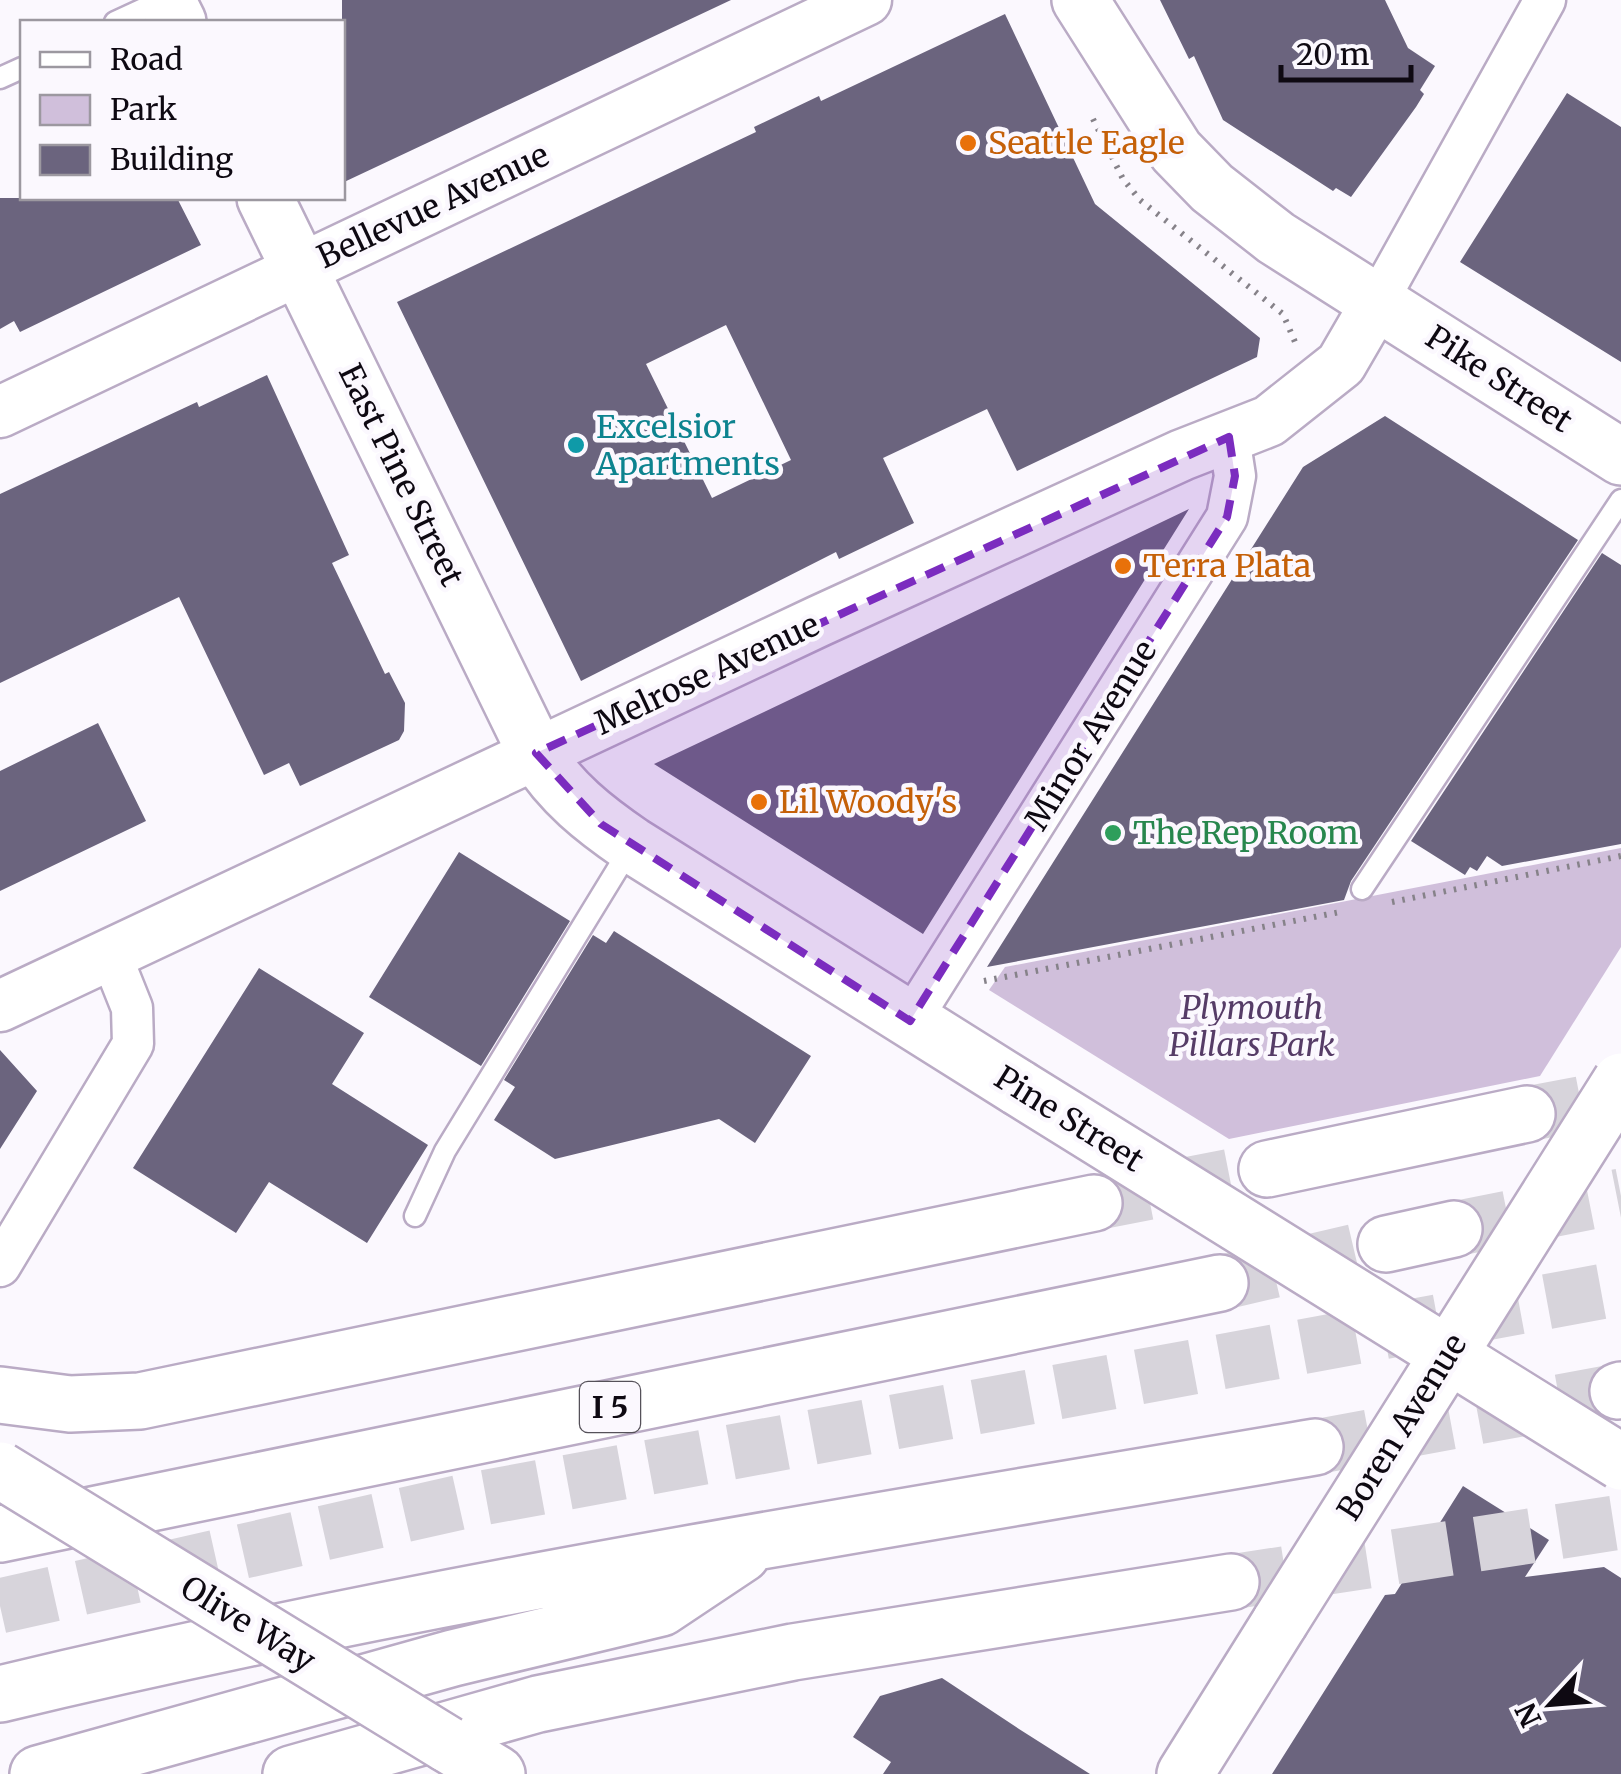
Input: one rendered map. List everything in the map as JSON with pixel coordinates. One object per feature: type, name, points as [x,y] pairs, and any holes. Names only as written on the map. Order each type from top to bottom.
[{"type":"main road","name":"Pike Street","points":[[1080,0],[1156,125],[1200,177],[1276,238],[1621,457]]},
{"type":"main road","name":"East Pine Street","points":[[266,200],[536,754]]},
{"type":"main road","name":"Pine Street","points":[[536,754],[571,799],[632,845],[1621,1462]]},
{"type":"main road","name":"Boren Avenue","points":[[1199,1753],[1621,1081]]},
{"type":"main road","points":[[1267,1168],[1527,1114]]},
{"type":"main road","points":[[0,1395],[70,1404],[140,1401],[1094,1203]]},
{"type":"main road","points":[[1386,1244],[1454,1229]]},
{"type":"main road","name":"I 5","points":[[0,1534],[1220,1282]]},
{"type":"main road","points":[[0,1694],[383,1609],[1315,1447]]},
{"type":"main road","name":"Olive Way","points":[[0,1470],[438,1759],[497,1774]]},
{"type":"main road","points":[[38,1774],[416,1668],[660,1608],[761,1542]]},
{"type":"main road","points":[[291,1774],[538,1704],[793,1652],[1231,1582]]},
{"type":"street","name":"Bellevue Avenue","points":[[0,412],[866,0]]},
{"type":"street","points":[[1377,302],[1546,0]]},
{"type":"street","name":"Melrose Avenue","points":[[0,1006],[536,754],[1268,421],[1328,377],[1347,354],[1377,302]]},
{"type":"street","name":"Minor Avenue","points":[[910,1021],[1227,517],[1235,476],[1229,437]]},
{"type":"street","points":[[0,1266],[133,1044],[132,1008],[110,953]]},
{"type":"lane","points":[[120,20],[165,0]]},
{"type":"lane","points":[[1362,889],[1621,500]]},
{"type":"lane","points":[[415,1216],[445,1151],[632,845]]},
{"type":"path","points":[[1275,306],[1286,318],[1298,354]]},
{"type":"path","points":[[1385,903],[1621,856]]},
{"type":"path","points":[[976,980],[1348,910]]},
{"type":"highlighted area","points":[[1229,437],[1235,476],[1227,517],[910,1021],[601,824],[536,753]]},
{"type":"green space","name":"Plymouth Pillars Park","points":[[1621,848],[1621,947],[1540,1076],[1229,1139],[989,990],[1005,967]]},
{"type":"building","points":[[342,0],[731,0],[345,182]]},
{"type":"building","points":[[1160,0],[1385,0],[1408,48],[1435,66],[1420,90],[1424,94],[1416,107],[1351,197],[1336,188],[1333,191],[1223,120],[1194,56],[1189,59]]},
{"type":"building","points":[[1005,14],[1095,204],[1260,338],[1257,357],[1017,471],[987,409],[883,458],[914,523],[839,559],[836,552],[581,681],[397,302],[756,132],[754,127],[819,96],[821,101]],"holes":[[[726,325],[791,460],[712,498],[646,364]]]},
{"type":"building","points":[[1567,93],[1621,127],[1621,362],[1460,262]]},
{"type":"building","points":[[0,198],[178,200],[201,245],[20,332],[14,321],[0,329]]},
{"type":"building","points":[[267,375],[349,555],[332,563],[385,674],[389,672],[405,703],[404,731],[399,740],[300,786],[289,763],[264,775],[179,597],[0,683],[0,494],[197,402],[199,407]]},
{"type":"building","points":[[1385,416],[1578,540],[1351,881],[1344,900],[987,967],[1303,467]]},
{"type":"building","points":[[1189,509],[923,934],[654,764],[764,712]]},
{"type":"building","points":[[1602,553],[1621,565],[1621,844],[1502,866],[1487,856],[1477,871],[1470,867],[1465,875],[1411,841]]},
{"type":"building","points":[[98,723],[146,821],[0,891],[0,771]]},
{"type":"building","points":[[459,852],[570,921],[481,1066],[369,997]]},
{"type":"building","points":[[614,931],[811,1056],[755,1143],[719,1119],[555,1159],[494,1120],[515,1087],[504,1080],[593,935],[606,943]]},
{"type":"building","points":[[259,968],[364,1033],[332,1084],[428,1145],[367,1243],[269,1182],[236,1233],[133,1168]]},
{"type":"building","points":[[0,1050],[37,1091],[0,1149]]},
{"type":"building","points":[[1463,1486],[1549,1540],[1525,1577],[1604,1567],[1621,1578],[1621,1774],[1272,1774],[1385,1595],[1395,1594]]},
{"type":"building","points":[[942,1678],[1090,1774],[883,1774],[891,1762],[853,1737],[880,1696]]},
{"type":"tunnel","points":[[1527,1114],[1621,1096]]},
{"type":"tunnel","points":[[1094,1203],[1267,1169]]},
{"type":"tunnel","points":[[1454,1229],[1621,1196]]},
{"type":"tunnel","points":[[1220,1283],[1386,1244]]},
{"type":"tunnel","points":[[0,1606],[466,1501],[1621,1288]]},
{"type":"tunnel","points":[[1315,1447],[1618,1391]]},
{"type":"tunnel","points":[[1231,1582],[1621,1522]]},
{"type":"place","name":"Seattle Eagle","points":[[968,143]]},
{"type":"place","name":"Excelsior Apartments","points":[[576,445]]},
{"type":"place","name":"Terra Plata","points":[[1123,566]]},
{"type":"place","name":"Lil Woody's","points":[[759,802]]},
{"type":"place","name":"The Rep Room","points":[[1113,833]]}]
